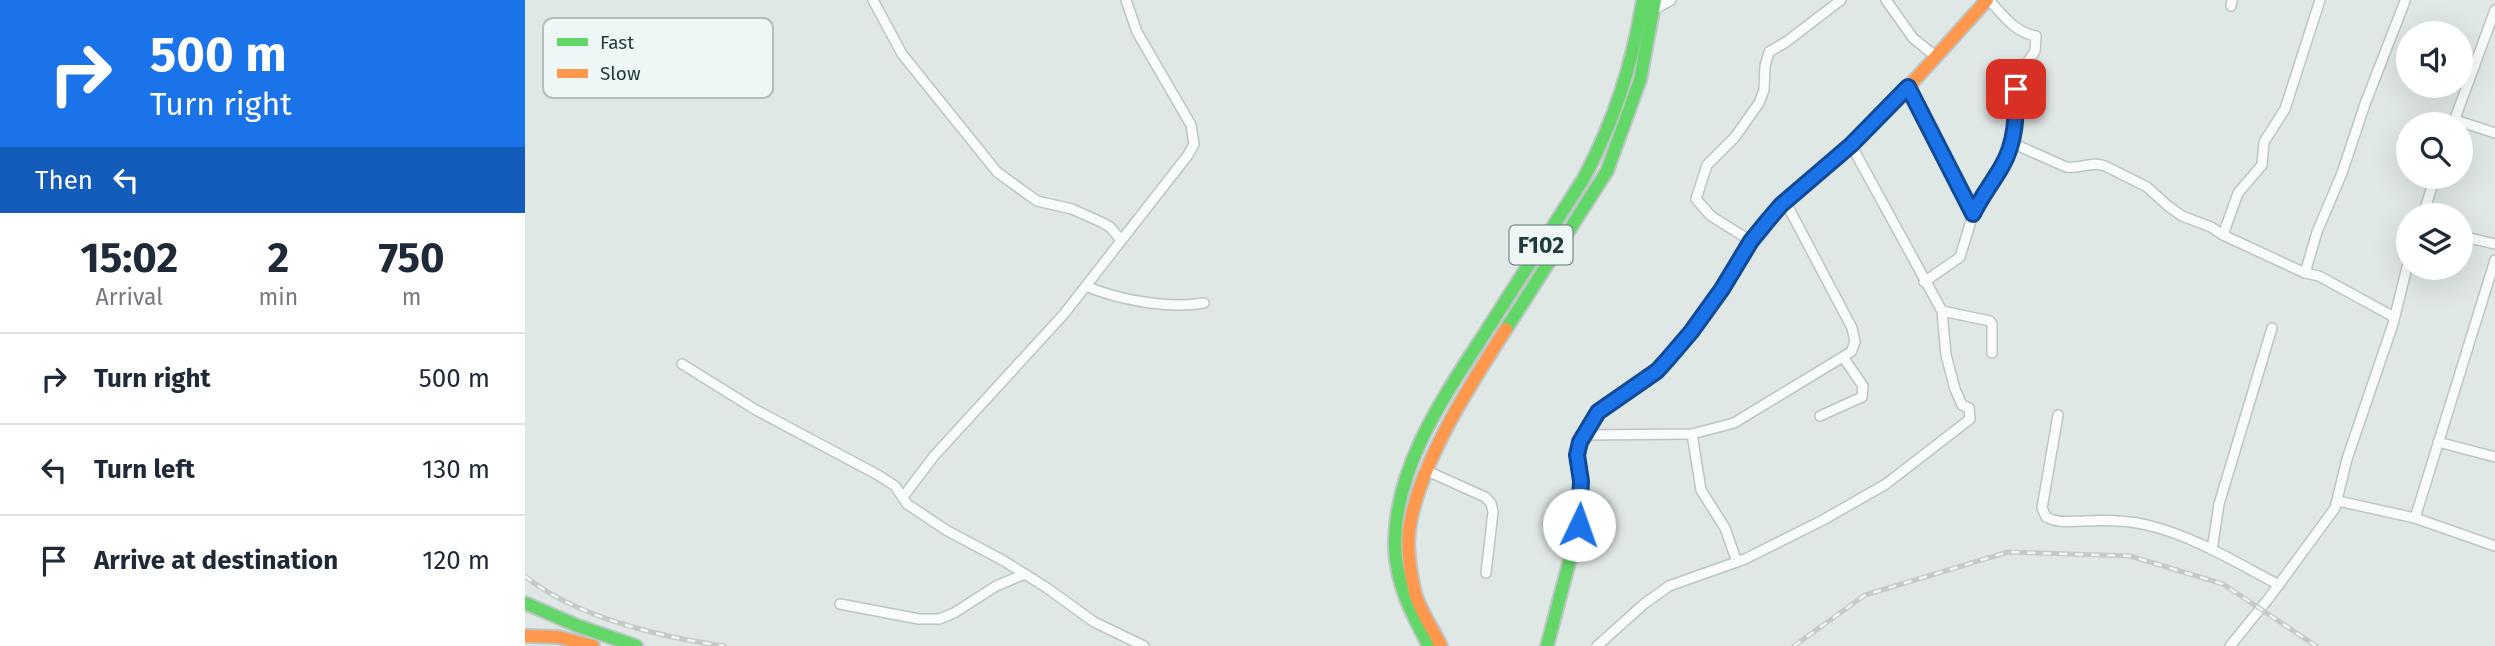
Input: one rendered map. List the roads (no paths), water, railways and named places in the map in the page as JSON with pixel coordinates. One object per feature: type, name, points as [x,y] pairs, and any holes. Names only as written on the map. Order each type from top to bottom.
[{"type":"main road","name":"F102","points":[[1429,646],[1405,600],[1397,568],[1395,523],[1405,476],[1437,411],[1570,201],[1601,145],[1617,110],[1627,77],[1643,0]]},
{"type":"main road","points":[[1548,646],[1579,525],[1581,481],[1577,455],[1584,435],[1598,412],[1657,371],[1677,350],[1722,289],[1751,241],[1786,203],[1851,145],[1988,0]]},
{"type":"main road","name":"F102","points":[[1441,646],[1416,596],[1410,566],[1409,527],[1422,477],[1470,384],[1607,171],[1640,80],[1655,5]]},
{"type":"main road","points":[[1405,476],[1422,477]]},
{"type":"main road","points":[[525,603],[578,626],[636,646]]},
{"type":"main road","points":[[525,636],[558,637],[593,646]]},
{"type":"street","points":[[873,0],[902,54],[997,172],[1037,201],[1072,209],[1101,222],[1110,227],[1121,240]]},
{"type":"street","points":[[903,497],[934,456],[1086,286],[1194,144],[1191,125],[1137,32],[1126,0]]},
{"type":"street","points":[[1655,5],[1671,0]]},
{"type":"street","points":[[1751,241],[1711,216],[1696,199],[1707,165],[1735,136],[1759,103],[1764,90],[1765,66],[1769,52],[1841,0]]},
{"type":"street","points":[[1886,0],[1913,38],[1935,57]]},
{"type":"street","points":[[1924,282],[1960,257],[1973,214],[2004,163],[2012,143],[2016,89],[2021,72],[2035,51],[2036,36],[2022,33],[2013,27],[1988,0]]},
{"type":"street","points":[[2223,235],[2238,193],[2262,165],[2264,142],[2285,109],[2320,0]]},
{"type":"street","points":[[2305,273],[2317,232],[2342,173],[2365,104],[2405,1]]},
{"type":"street","points":[[2458,112],[2495,10]]},
{"type":"street","points":[[1908,87],[1973,214]]},
{"type":"street","points":[[2473,127],[2495,133]]},
{"type":"street","points":[[2012,143],[2066,167],[2099,164],[2105,166],[2147,187],[2182,216],[2211,227],[2305,273],[2319,276],[2395,317]]},
{"type":"street","points":[[1597,646],[1644,604],[1669,586],[1737,562],[1790,538],[1886,484],[1968,422],[1971,413],[1969,408],[1962,405],[1955,389],[1946,355],[1942,311],[1851,145]]},
{"type":"street","points":[[1584,435],[1692,434],[1734,423],[1851,352],[1855,342],[1852,328],[1786,203]]},
{"type":"street","points":[[2473,239],[2495,244]]},
{"type":"street","points":[[2415,518],[2495,260]]},
{"type":"street","points":[[2230,646],[2279,585],[2338,502],[2347,459],[2395,317],[2404,280]]},
{"type":"street","points":[[1086,286],[1103,293],[1145,302],[1204,303]]},
{"type":"street","points":[[1942,311],[1990,321],[1992,353]]},
{"type":"street","points":[[2212,550],[2221,495],[2271,328]]},
{"type":"street","points":[[1820,416],[1862,397],[1863,386],[1843,357]]},
{"type":"street","points":[[682,364],[756,410],[878,475],[895,486],[907,504],[946,530],[1025,574],[1094,622],[1144,646]]},
{"type":"street","points":[[2057,415],[2042,508],[2046,517],[2060,522],[2113,521],[2145,524],[2170,531],[2279,585]]},
{"type":"street","points":[[1692,434],[1701,489],[1725,528],[1737,562]]},
{"type":"street","points":[[2438,442],[2495,457]]},
{"type":"street","points":[[1422,477],[1485,497],[1491,503],[1493,512],[1486,573]]},
{"type":"street","points":[[2338,502],[2415,518],[2495,546]]},
{"type":"street","points":[[840,604],[919,619],[939,619],[954,613],[996,586],[1025,574]]},
{"type":"railway","points":[[1794,646],[1865,595],[2008,552],[2130,556],[2223,584],[2316,646]]},
{"type":"railway","points":[[525,576],[568,603],[593,614],[646,631],[724,646]]}]
